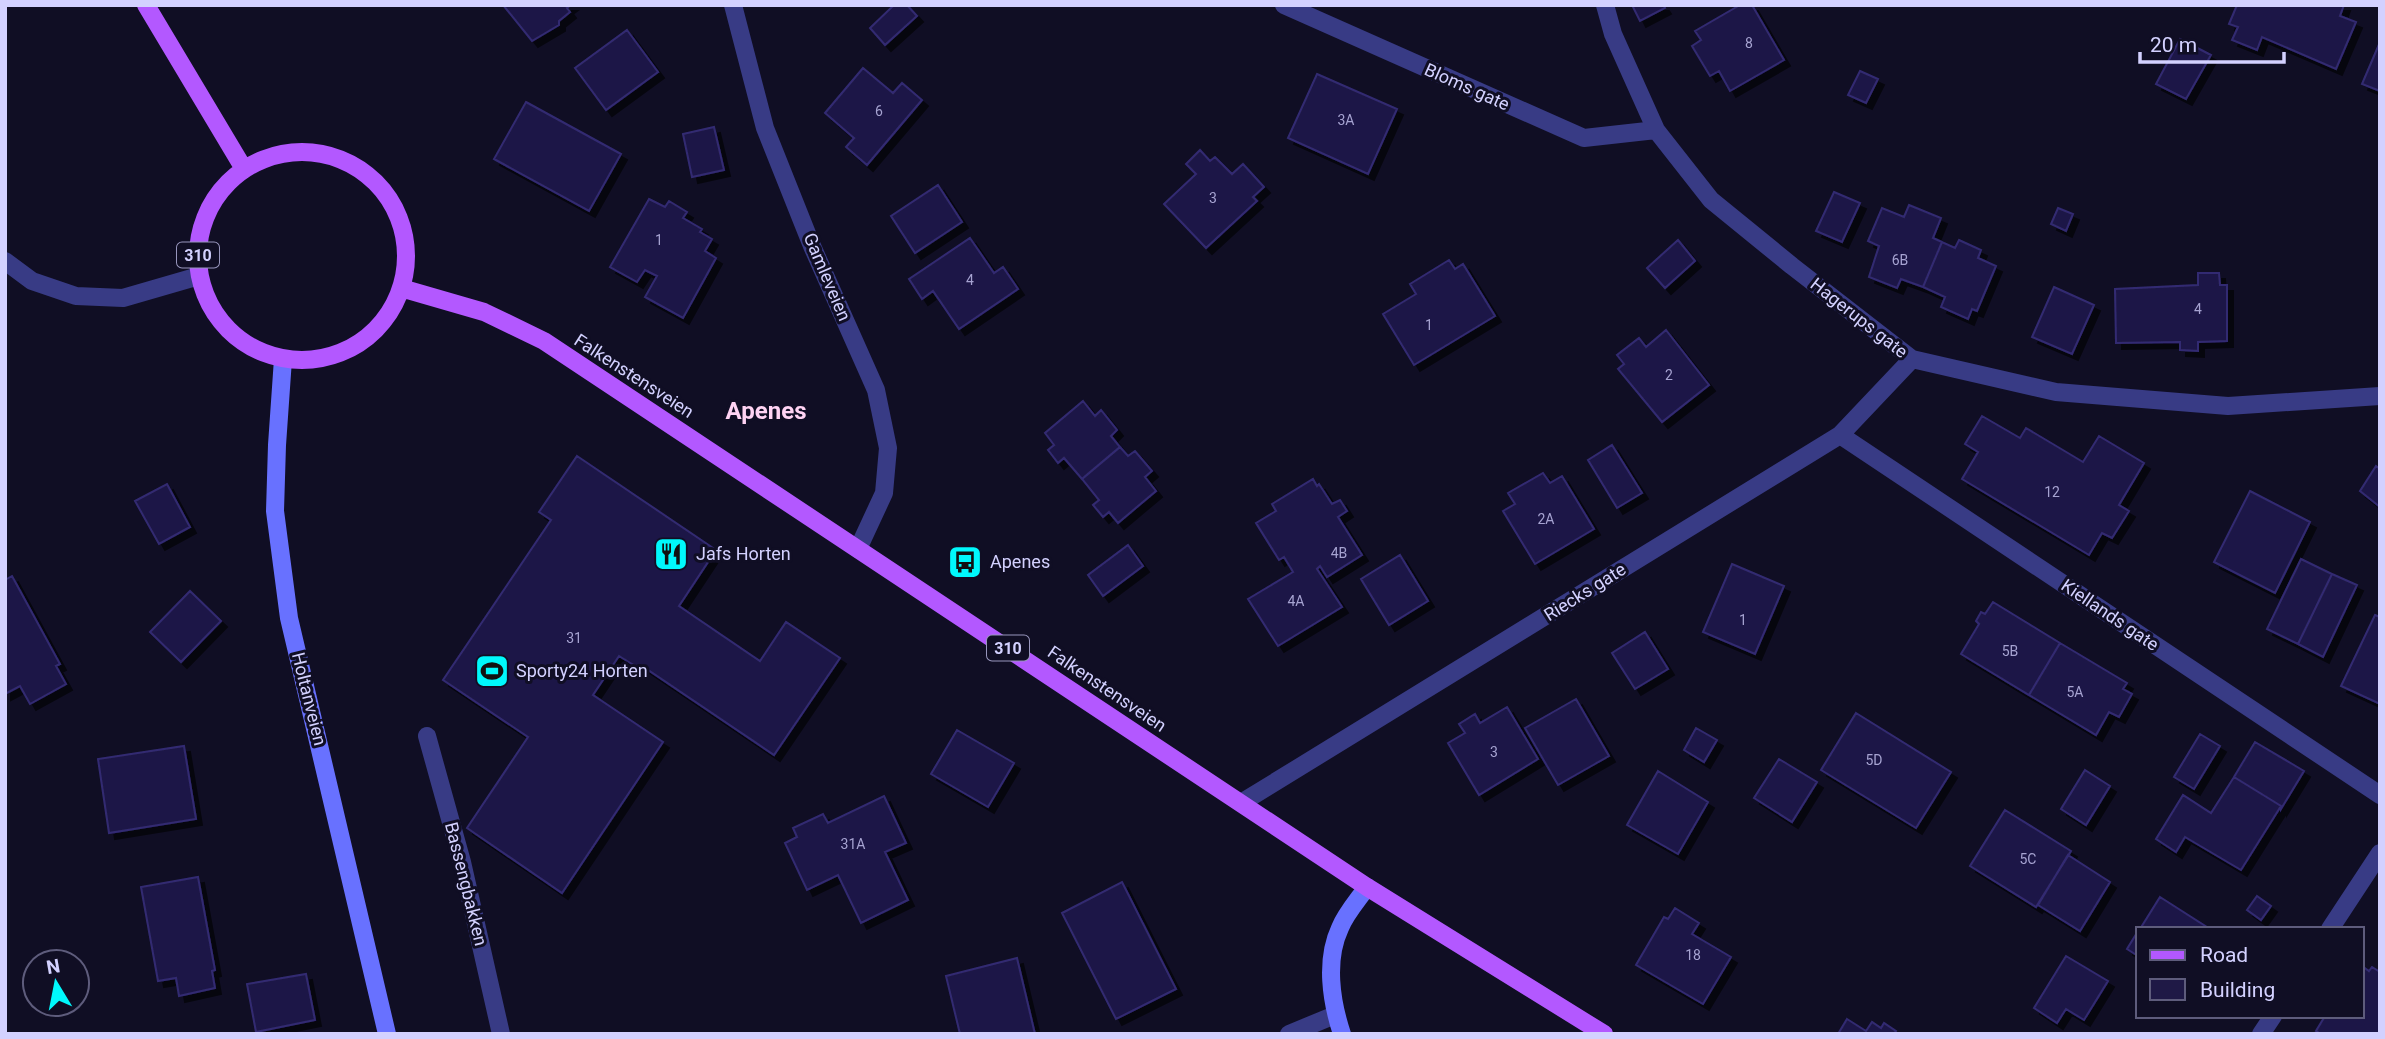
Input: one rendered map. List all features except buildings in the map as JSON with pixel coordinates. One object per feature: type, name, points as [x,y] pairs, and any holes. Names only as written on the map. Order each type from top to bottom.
[{"type":"main road","points":[[146,5],[244,169]]},
{"type":"main road","name":"310","points":[[305,152],[337,158],[365,173],[387,196],[401,225],[406,257],[401,288],[388,316],[367,337],[341,352],[313,360],[283,359],[244,344],[215,314],[199,276],[197,245],[205,216],[221,190],[244,169],[273,156],[305,152]]},
{"type":"main road","name":"Falkenstensveien","points":[[401,288],[484,312],[544,341],[1367,887],[1604,1034]]},
{"type":"main road","name":"Holtanveien","points":[[283,359],[275,510],[289,618],[387,1034]]},
{"type":"main road","points":[[1342,1034],[1335,1015],[1330,966],[1340,928],[1367,887]]},
{"type":"street","name":"Gamleveien","points":[[733,5],[765,128],[876,390],[888,448],[884,494],[858,548]]},
{"type":"street","name":"Bloms gate","points":[[1284,5],[1584,138],[1656,130]]},
{"type":"street","name":"Hagerups gate","points":[[1605,5],[1613,34],[1656,130],[1711,200],[1791,266],[1912,359],[2056,392],[2228,406],[2380,396]]},
{"type":"street","points":[[5,261],[32,281],[76,296],[123,298],[199,276]]},
{"type":"street","name":"Riecks gate","points":[[1241,803],[1840,435],[1912,359]]},
{"type":"street","name":"Kiellands gate","points":[[1840,435],[2380,795]]},
{"type":"street","name":"Bassengbakken","points":[[427,736],[462,862],[501,1034]]},
{"type":"street","points":[[2331,927],[2380,853]]},
{"type":"street","points":[[1289,1034],[1335,1015]]},
{"type":"street","points":[[2262,1034],[2272,1018]]},
{"type":"place","name":"Jafs Horten","points":[[671,554]]},
{"type":"place","name":"Apenes","points":[[965,562]]},
{"type":"place","name":"Sporty24 Horten","points":[[492,671]]},
{"type":"district","name":"Apenes","points":[[766,411]]}]
